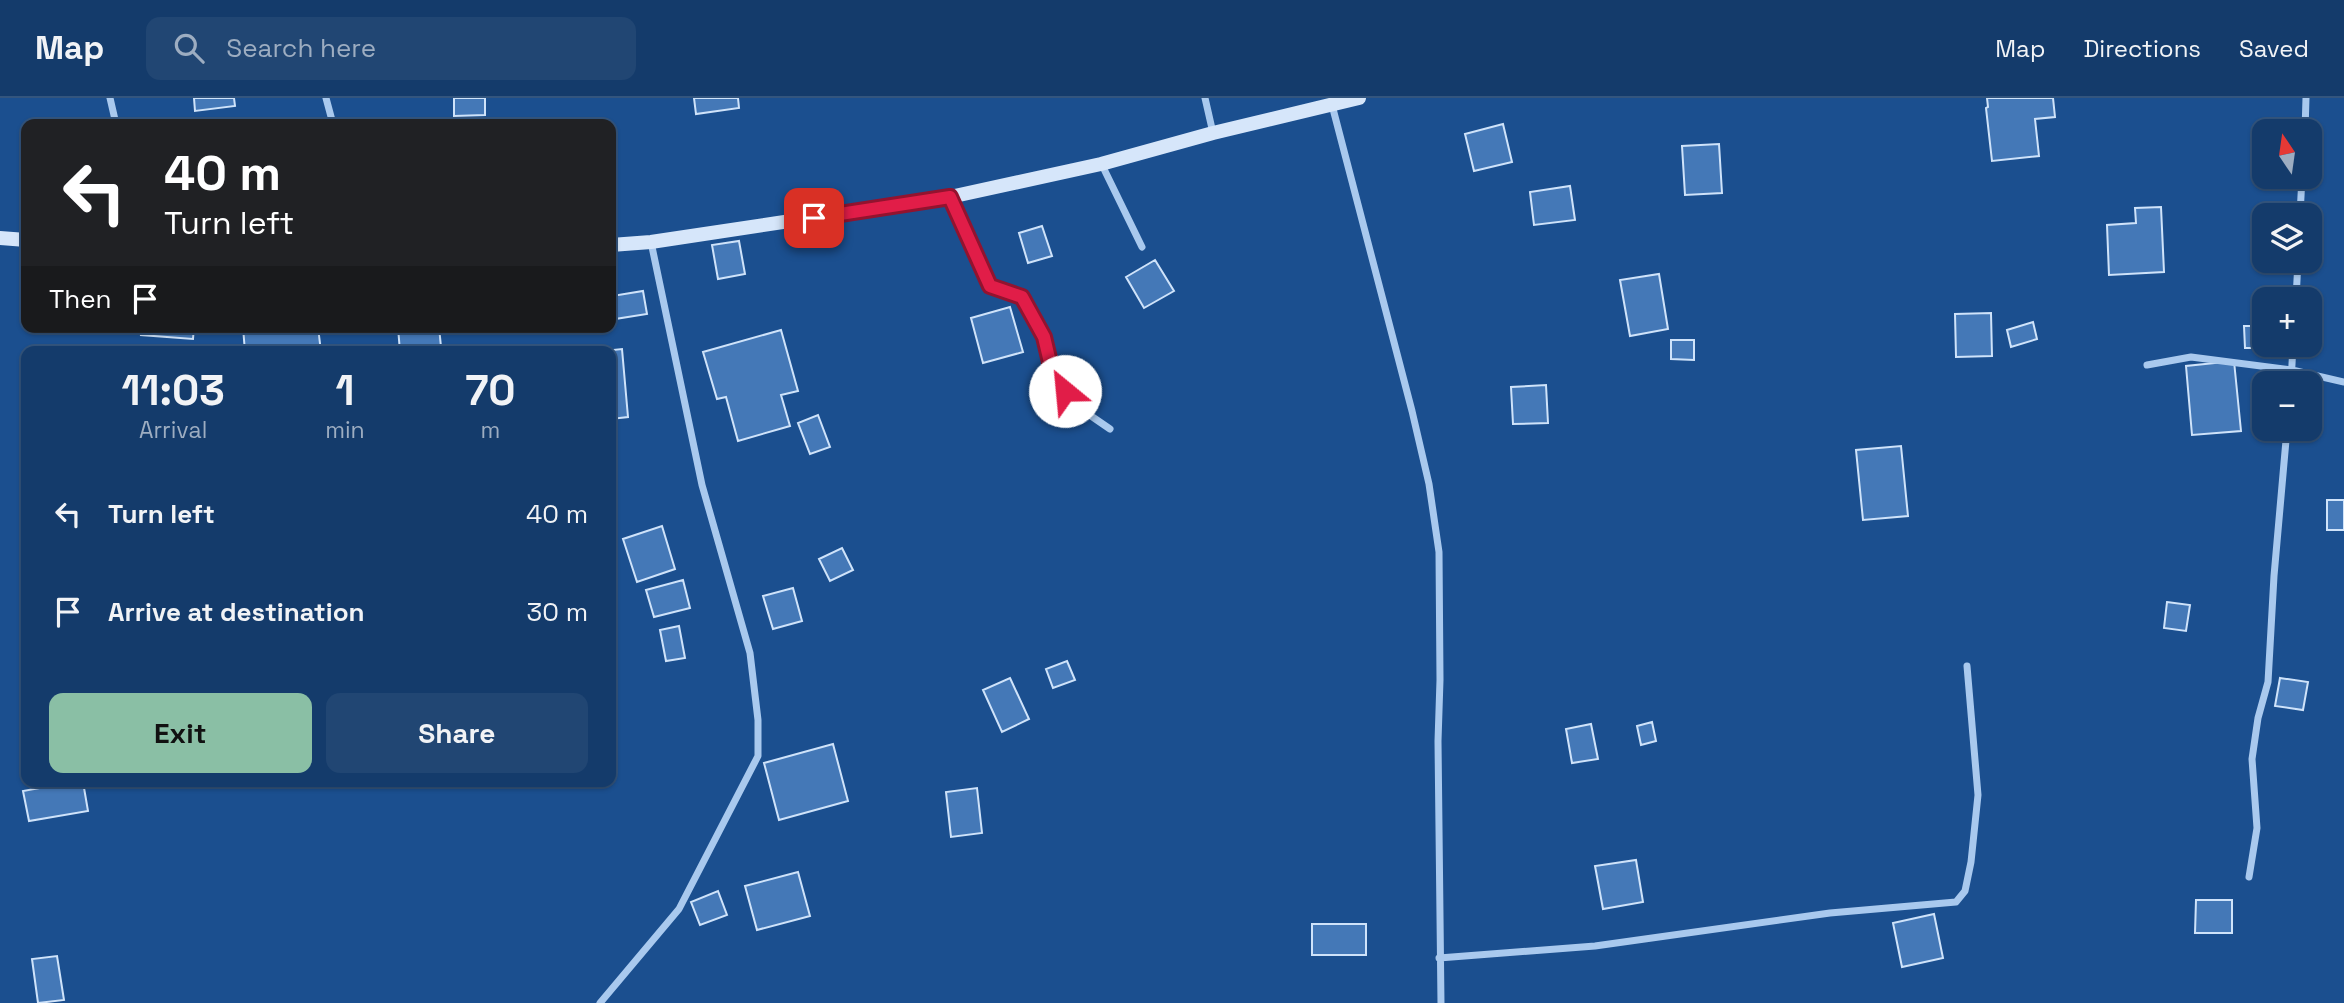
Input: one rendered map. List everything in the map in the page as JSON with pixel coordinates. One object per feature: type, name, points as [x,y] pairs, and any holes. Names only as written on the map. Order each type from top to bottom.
[{"type":"street","points":[[110,98],[115,119]]},
{"type":"street","points":[[326,98],[332,119]]},
{"type":"street","points":[[1205,98],[1213,133]]},
{"type":"street","points":[[616,246],[950,197],[1101,164],[1213,133],[1359,98]]},
{"type":"street","points":[[2305,119],[2306,98]]},
{"type":"street","points":[[1332,105],[1412,411],[1429,484],[1439,552],[1441,1003]]},
{"type":"street","points":[[1101,164],[1142,247]]},
{"type":"street","points":[[950,197],[990,286],[1022,297],[1044,337],[1053,375],[1078,407],[1110,429]]},
{"type":"street","points":[[0,238],[21,240]]},
{"type":"street","points":[[600,1003],[679,909],[758,756],[758,720],[750,653],[702,485],[651,242]]},
{"type":"street","points":[[2147,365],[2191,357],[2292,370],[2344,382]]},
{"type":"street","points":[[2292,370],[2293,357]]},
{"type":"street","points":[[2249,877],[2257,828],[2252,759],[2258,718],[2268,682],[2286,441]]},
{"type":"street","points":[[1439,958],[1595,946],[1830,913],[1956,902],[1965,891],[1971,862],[1978,795],[1967,666]]},
{"type":"building","points":[[194,98],[234,98],[235,106],[195,111]]},
{"type":"building","points":[[454,98],[485,98],[485,115],[454,116]]},
{"type":"building","points":[[694,98],[738,98],[739,108],[696,114]]},
{"type":"building","points":[[1987,98],[2053,98],[2055,117],[2035,119],[2039,156],[1992,161]]},
{"type":"building","points":[[1503,124],[1512,162],[1474,171],[1465,134]]},
{"type":"building","points":[[1719,144],[1722,193],[1685,195],[1682,146]]},
{"type":"building","points":[[1570,186],[1575,220],[1534,225],[1530,192]]},
{"type":"building","points":[[2161,207],[2164,272],[2109,275],[2107,225],[2136,223],[2135,208]]},
{"type":"building","points":[[1042,226],[1052,256],[1028,263],[1019,233]]},
{"type":"building","points":[[739,241],[745,274],[718,279],[712,245]]},
{"type":"building","points":[[1155,260],[1174,291],[1144,308],[1126,277]]},
{"type":"building","points":[[1659,274],[1668,329],[1630,336],[1620,280]]},
{"type":"building","points":[[643,291],[647,314],[616,319],[616,295]]},
{"type":"building","points":[[1010,307],[1023,352],[983,363],[971,318]]},
{"type":"building","points":[[1991,313],[1992,356],[1956,357],[1955,314]]},
{"type":"building","points":[[2033,322],[2037,339],[2011,347],[2007,330]]},
{"type":"building","points":[[2244,326],[2252,326],[2252,348],[2245,348]]},
{"type":"building","points":[[781,330],[798,391],[781,395],[790,426],[738,441],[726,397],[717,399],[703,352]]},
{"type":"building","points":[[141,333],[194,333],[193,339]]},
{"type":"building","points":[[243,333],[319,333],[320,346],[245,346]]},
{"type":"building","points":[[398,333],[440,333],[441,346],[400,346]]},
{"type":"building","points":[[1671,340],[1694,340],[1694,360],[1671,359]]},
{"type":"building","points":[[622,349],[628,417],[616,418],[616,350]]},
{"type":"building","points":[[2234,361],[2241,431],[2192,435],[2186,366]]},
{"type":"building","points":[[1546,385],[1548,423],[1513,424],[1511,387]]},
{"type":"building","points":[[818,415],[830,447],[810,454],[798,423]]},
{"type":"building","points":[[1901,446],[1908,516],[1863,520],[1856,450]]},
{"type":"building","points":[[2327,500],[2344,500],[2344,530],[2327,530]]},
{"type":"building","points":[[662,526],[675,569],[637,582],[623,539]]},
{"type":"building","points":[[842,548],[853,570],[830,581],[819,559]]},
{"type":"building","points":[[683,580],[690,608],[654,617],[646,590]]},
{"type":"building","points":[[793,588],[802,621],[773,629],[763,596]]},
{"type":"building","points":[[2167,602],[2190,605],[2186,631],[2164,628]]},
{"type":"building","points":[[679,626],[685,658],[666,661],[660,630]]},
{"type":"building","points":[[1067,661],[1075,680],[1053,688],[1046,669]]},
{"type":"building","points":[[1010,678],[1029,719],[1002,732],[983,690]]},
{"type":"building","points":[[2280,678],[2308,682],[2303,710],[2275,706]]},
{"type":"building","points":[[1652,722],[1656,741],[1641,745],[1637,726]]},
{"type":"building","points":[[1591,724],[1598,759],[1572,763],[1566,729]]},
{"type":"building","points":[[833,744],[848,801],[779,820],[764,763]]},
{"type":"building","points":[[45,787],[84,787],[88,811],[29,821],[23,791]]},
{"type":"building","points":[[977,788],[982,833],[951,837],[946,792]]},
{"type":"building","points":[[1636,860],[1643,902],[1603,909],[1595,866]]},
{"type":"building","points":[[798,872],[810,916],[757,930],[745,886]]},
{"type":"building","points":[[718,891],[727,915],[700,925],[691,902]]},
{"type":"building","points":[[2196,900],[2232,900],[2232,933],[2195,933]]},
{"type":"building","points":[[1934,914],[1943,958],[1902,967],[1893,923]]},
{"type":"building","points":[[1312,924],[1366,924],[1366,955],[1312,955]]},
{"type":"building","points":[[57,956],[64,1000],[38,1003],[32,959]]},
{"type":"route","points":[[814,218],[950,197],[990,286],[1022,297],[1044,337],[1053,375],[1065,391]]}]
